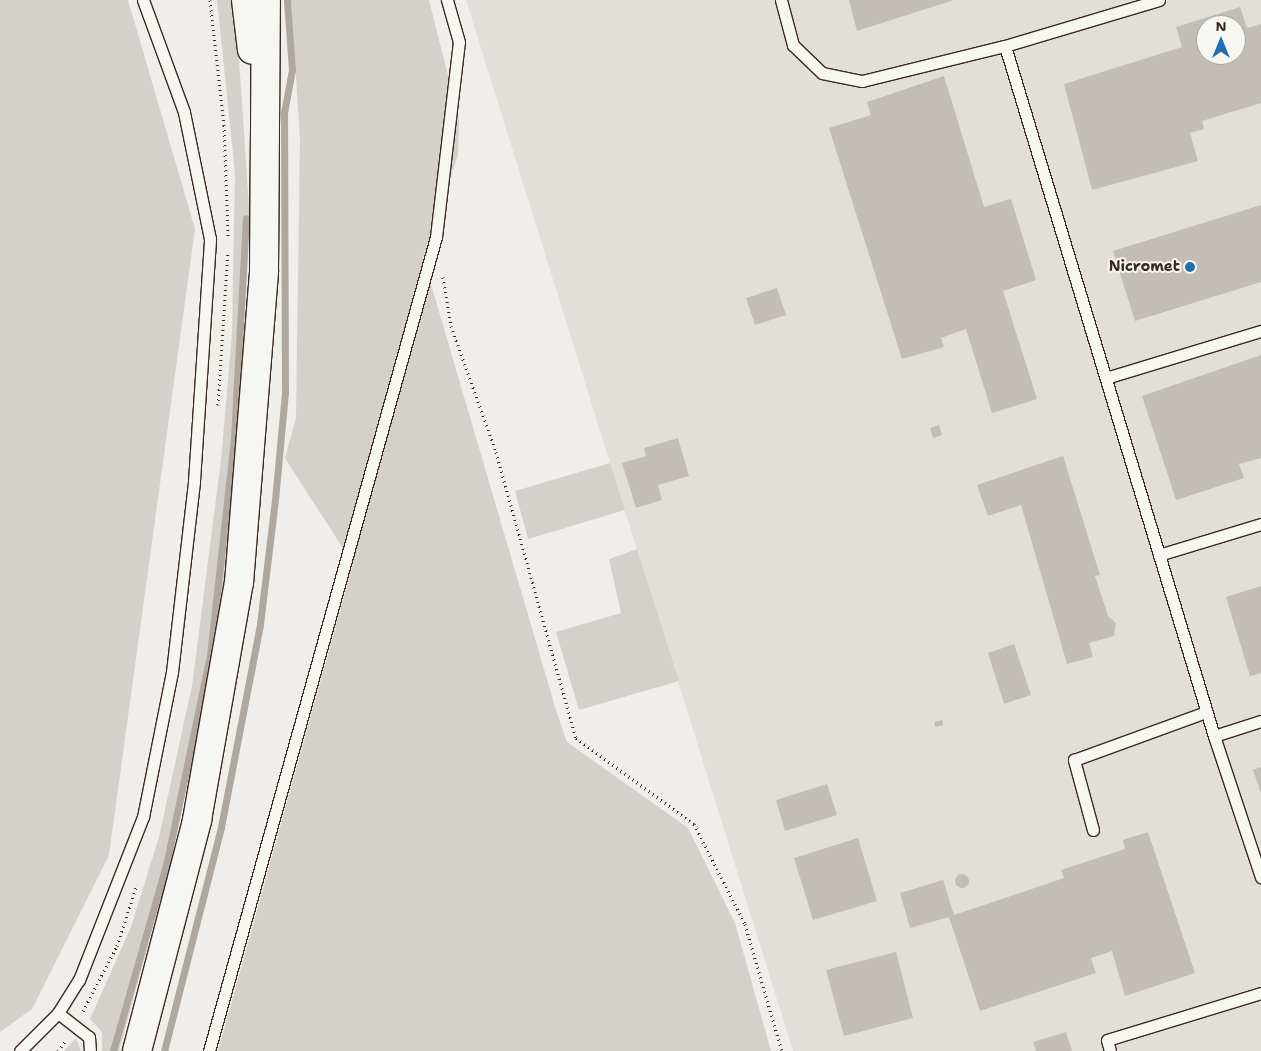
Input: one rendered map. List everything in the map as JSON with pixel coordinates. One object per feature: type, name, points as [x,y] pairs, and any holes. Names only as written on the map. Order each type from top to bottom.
[{"type":"main road","points":[[246,0],[262,108]]},
{"type":"main road","points":[[137,1051],[197,820],[239,583],[264,271],[262,108],[266,0]]},
{"type":"lane","points":[[20,1051],[58,1013],[79,980],[104,922],[142,817],[172,672],[194,481],[210,239],[184,112],[143,0]]},
{"type":"lane","points":[[209,1051],[436,237],[459,42],[447,0]]},
{"type":"lane","points":[[781,0],[793,45],[822,73],[862,81],[1005,46],[1159,0]]},
{"type":"lane","points":[[1005,46],[1206,712],[1261,877]]},
{"type":"lane","points":[[1106,378],[1261,331]]},
{"type":"lane","points":[[1159,555],[1261,524]]},
{"type":"lane","points":[[1093,830],[1074,760],[1206,712]]},
{"type":"lane","points":[[1214,736],[1261,721]]},
{"type":"lane","points":[[1110,1051],[1107,1040],[1261,993]]},
{"type":"lane","points":[[58,1013],[89,1037],[90,1051]]},
{"type":"path","points":[[436,237],[451,326],[496,452],[576,738],[694,824],[745,924],[782,1051]]},
{"type":"shaded area","points":[[0,0],[128,0],[195,229],[109,855],[32,1009],[0,1032]]},
{"type":"shaded area","points":[[217,0],[235,0],[250,222],[228,545],[215,657],[169,868],[119,1051],[102,1051],[102,1032],[90,1019],[131,927],[159,837],[192,686],[221,460],[232,333],[235,173]]},
{"type":"shaded area","points":[[291,0],[429,0],[459,119],[458,155],[423,257],[556,710],[567,742],[688,828],[735,923],[771,1051],[218,1051],[353,564],[285,458],[296,418],[300,139]]},
{"type":"shaded area","points":[[466,0],[1261,0],[1261,1051],[793,1051]]},
{"type":"shaded area","points":[[610,463],[625,510],[528,539],[515,491]]},
{"type":"shaded area","points":[[637,549],[679,681],[579,710],[556,632],[621,613],[609,559]]},
{"type":"shaded area","points":[[76,1038],[81,1051],[64,1051]]},
{"type":"building","points":[[849,0],[954,0],[857,31]]},
{"type":"building","points":[[1240,7],[1243,15],[1214,15]]},
{"type":"building","points":[[1196,21],[1196,65],[1246,65],[1246,25],[1247,28],[1261,24],[1261,103],[1202,121],[1204,129],[1190,133],[1198,161],[1092,190],[1064,84],[1182,47],[1176,27]]},
{"type":"building","points":[[944,76],[984,207],[1011,199],[1036,280],[1003,291],[1037,399],[992,413],[966,329],[941,338],[944,347],[902,359],[829,128],[871,115],[867,102]]},
{"type":"building","name":"Nicromet","points":[[1261,205],[1261,282],[1135,321],[1113,251]]},
{"type":"building","points":[[777,288],[786,315],[755,325],[746,298]]},
{"type":"building","points":[[1261,355],[1261,458],[1239,464],[1244,478],[1176,500],[1142,396]]},
{"type":"building","points":[[939,425],[942,435],[933,438],[930,428]]},
{"type":"building","points":[[678,438],[689,476],[658,485],[662,500],[636,508],[622,463],[646,456],[644,448]]},
{"type":"building","points":[[1063,456],[1100,575],[1095,576],[1108,616],[1116,623],[1114,636],[1089,643],[1093,657],[1067,664],[1021,505],[988,516],[977,485]]},
{"type":"building","points":[[1261,586],[1261,673],[1250,676],[1226,597]]},
{"type":"building","points":[[1014,644],[1031,695],[1004,704],[988,653]]},
{"type":"building","points":[[942,720],[943,725],[935,727],[934,722]]},
{"type":"building","points":[[1261,767],[1261,793],[1253,770]]},
{"type":"building","points":[[827,784],[837,815],[785,831],[776,800]]},
{"type":"building","points":[[1148,832],[1195,973],[1125,996],[1112,951],[1091,958],[1096,973],[980,1011],[949,917],[910,928],[900,893],[943,880],[954,915],[1064,878],[1061,870],[1125,849],[1123,840]]},
{"type":"building","points":[[858,838],[877,901],[813,920],[794,858]]},
{"type":"building","points":[[959,874],[965,874],[969,881],[965,888],[959,888],[955,884],[955,878]]},
{"type":"building","points":[[896,952],[913,1018],[844,1036],[826,970]]},
{"type":"building","points":[[1066,1032],[1072,1051],[1036,1051],[1033,1042]]},
{"type":"waterway","points":[[164,1051],[221,827],[260,624],[275,500],[285,393],[284,113],[292,70],[287,0]]},
{"type":"waterway","points":[[113,1051],[167,861],[210,656],[234,438],[246,218]]},
{"type":"place","name":"Nicromet","points":[[1190,267]]}]
